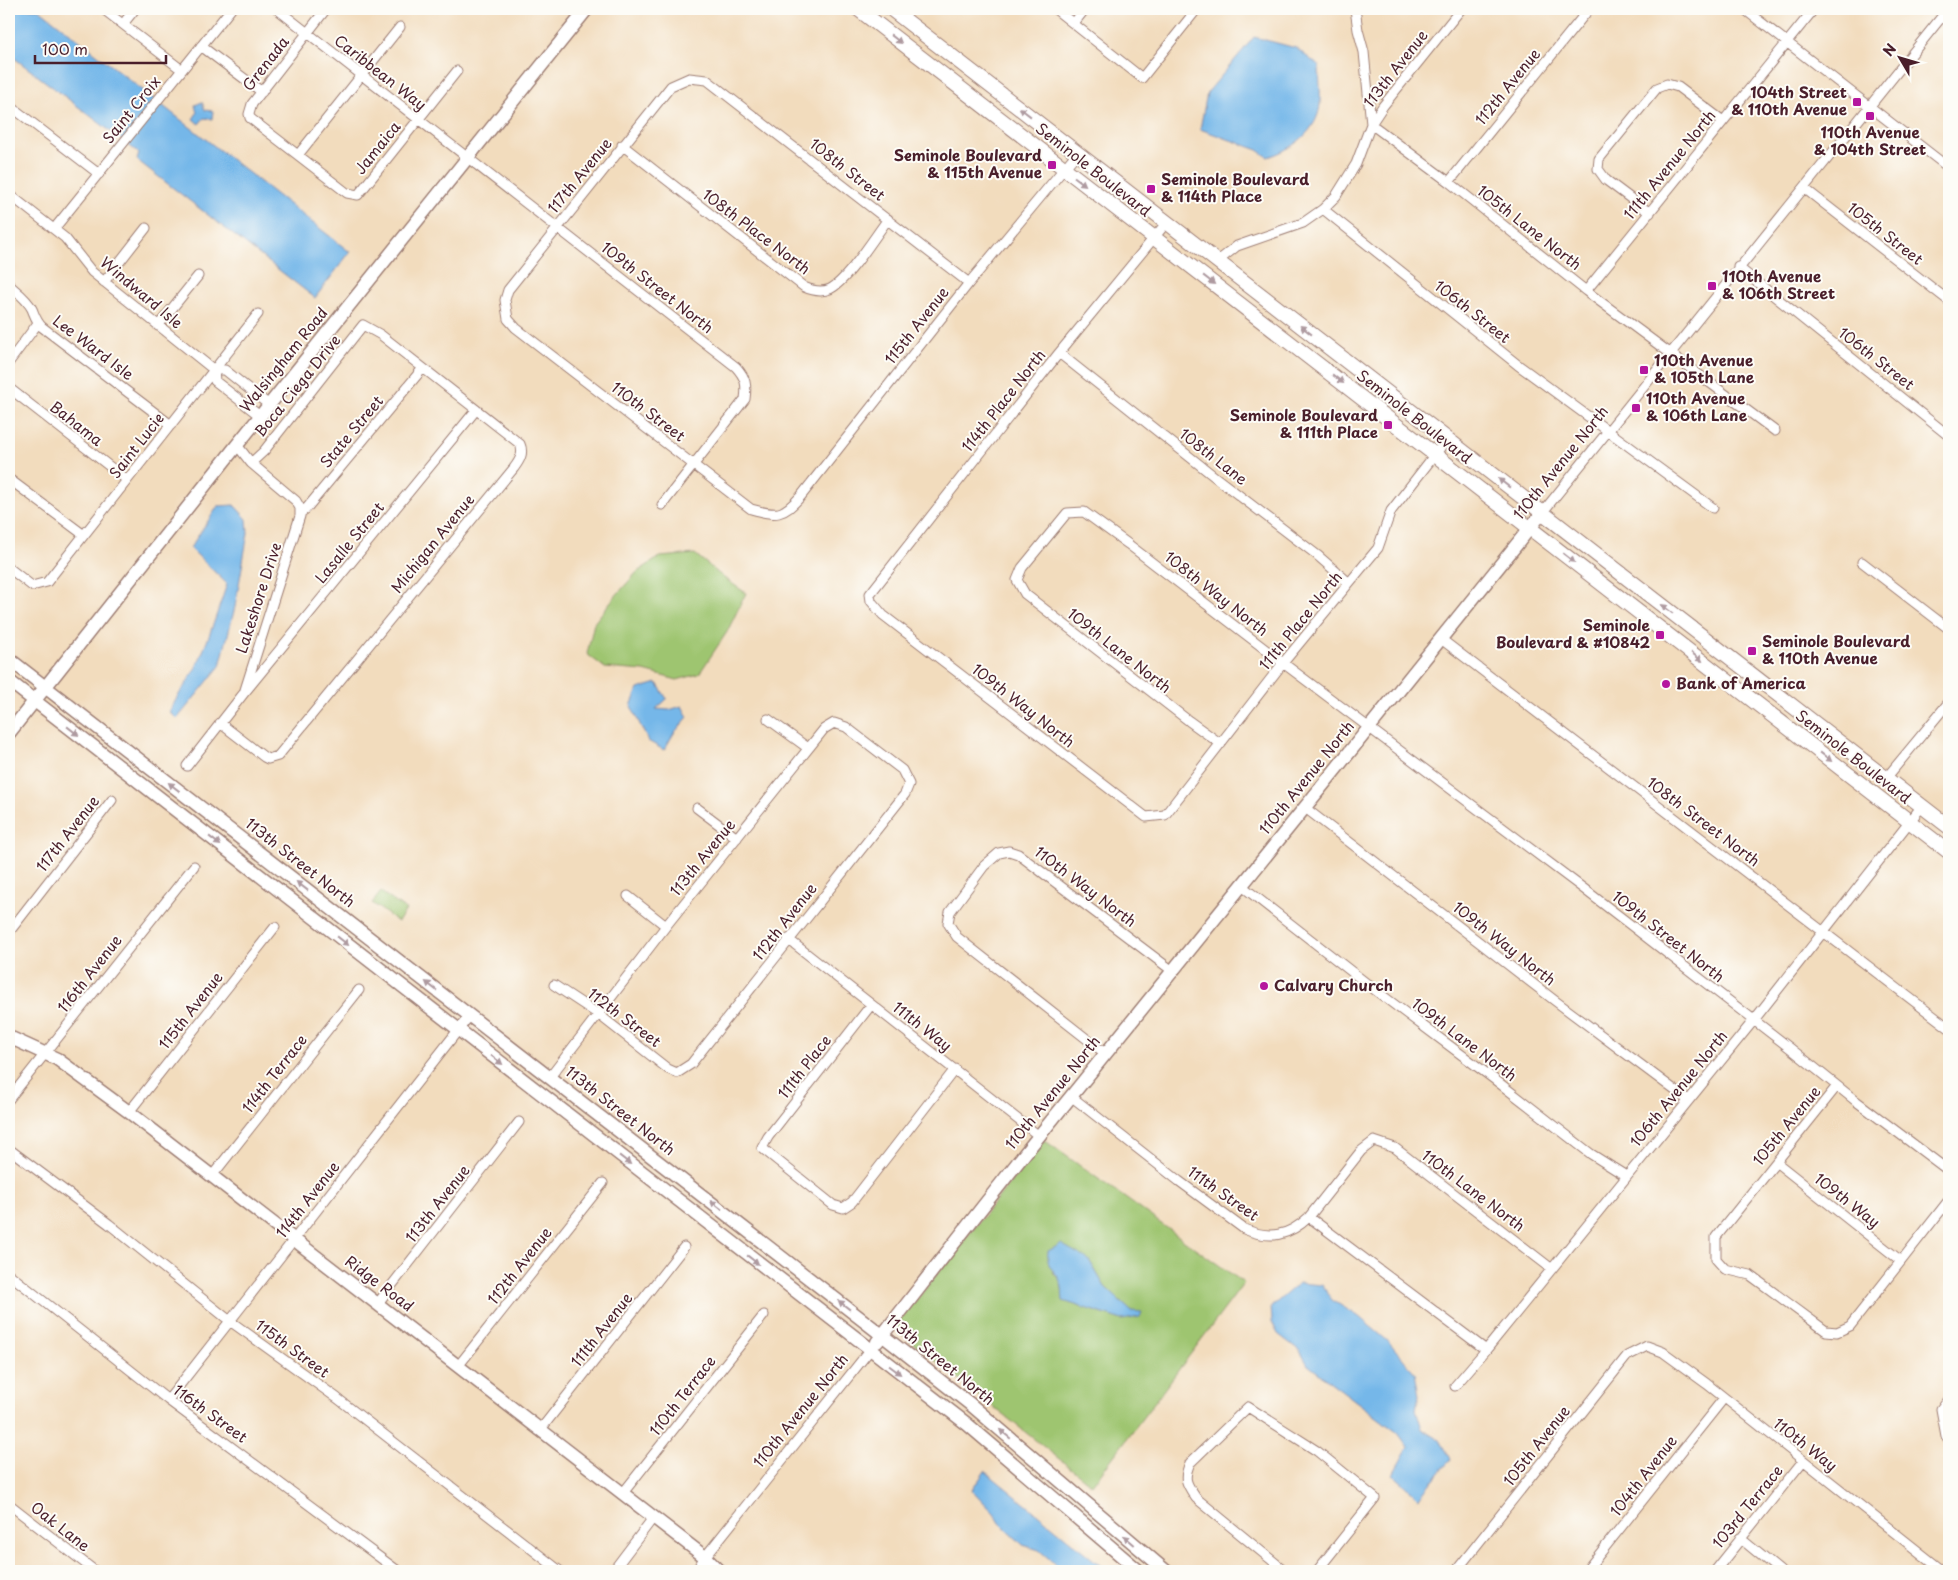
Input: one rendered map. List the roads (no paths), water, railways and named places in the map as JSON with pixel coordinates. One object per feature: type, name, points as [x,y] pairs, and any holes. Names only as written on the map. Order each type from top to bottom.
[{"type":"main road","name":"Seminole Boulevard","points":[[858,9],[1949,852]]},
{"type":"main road","name":"Seminole Boulevard","points":[[891,9],[1949,827]]},
{"type":"main road","points":[[926,62],[939,46]]},
{"type":"street","points":[[103,9],[182,70]]},
{"type":"street","points":[[123,24],[135,9]]},
{"type":"street","name":"Saint Croix","points":[[54,229],[231,9]]},
{"type":"street","name":"Caribbean Way","points":[[277,9],[468,157]]},
{"type":"street","name":"Grenada","points":[[298,155],[250,118],[249,114],[252,104],[326,9]]},
{"type":"street","name":"Walsingham Road","points":[[9,733],[260,416],[587,9]]},
{"type":"street","points":[[1055,9],[1142,78],[1198,9]]},
{"type":"street","points":[[1074,23],[1085,9]]},
{"type":"street","points":[[1218,261],[1237,246],[1288,230],[1303,223],[1322,209],[1348,179],[1356,164],[1371,124],[1364,52],[1354,9]]},
{"type":"street","name":"113th Avenue","points":[[1371,124],[1382,106],[1461,9]]},
{"type":"street","name":"112th Avenue","points":[[1449,182],[1589,9]]},
{"type":"street","points":[[1744,9],[1949,168]]},
{"type":"street","name":"111th Avenue North","points":[[1586,291],[1814,9]]},
{"type":"street","name":"110th Avenue North","points":[[696,1571],[705,1557],[1039,1136],[1174,972],[1369,726],[1948,9]]},
{"type":"street","points":[[298,155],[400,27]]},
{"type":"street","points":[[201,46],[262,92]]},
{"type":"street","name":"Jamaica","points":[[298,155],[347,193],[358,195],[457,71]]},
{"type":"street","name":"117th Avenue","points":[[508,319],[505,300],[508,290],[671,86],[689,78],[707,80]]},
{"type":"street","name":"108th Street","points":[[707,80],[969,283]]},
{"type":"street","points":[[1650,213],[1606,180],[1598,169],[1599,159],[1658,88],[1667,84],[1678,87],[1723,121]]},
{"type":"street","points":[[9,105],[99,174]]},
{"type":"street","name":"105th Lane North","points":[[1371,124],[1449,182],[1586,291],[1774,431]]},
{"type":"street","name":"108th Place North","points":[[622,145],[804,287],[814,291],[825,291],[833,288],[844,277],[888,219]]},
{"type":"street","name":"115th Avenue","points":[[778,514],[788,510],[801,496],[969,283],[1077,153]]},
{"type":"street","name":"109th Street North","points":[[468,157],[556,228],[736,367],[744,376],[747,387],[745,400],[662,504]]},
{"type":"street","name":"105th Street","points":[[1804,188],[1949,301]]},
{"type":"street","name":"Windward Isle","points":[[9,194],[65,238],[92,272],[214,370]]},
{"type":"street","name":"106th Street","points":[[1322,209],[1518,366],[1713,508]]},
{"type":"street","name":"114th Place North","points":[[870,600],[870,594],[1167,222]]},
{"type":"street","points":[[104,282],[146,228]]},
{"type":"street","name":"106th Street","points":[[1738,268],[1949,436]]},
{"type":"street","points":[[158,326],[198,276]]},
{"type":"street","name":"Lee Ward Isle","points":[[9,285],[20,294],[32,309],[34,319],[38,323],[171,425]]},
{"type":"street","name":"Saint Lucie","points":[[9,568],[32,586],[47,582],[258,314]]},
{"type":"street","name":"110th Street","points":[[508,319],[531,339],[751,509],[778,514]]},
{"type":"street","points":[[9,362],[38,323]]},
{"type":"street","name":"Michigan Avenue","points":[[220,724],[254,751],[268,759],[274,758],[285,750],[520,460],[522,449],[520,444],[381,335],[364,325]]},
{"type":"street","name":"Boca Ciega Drive","points":[[251,463],[264,451],[364,325]]},
{"type":"street","name":"108th Lane","points":[[1060,354],[1349,583]]},
{"type":"street","name":"State Street","points":[[300,513],[306,509],[423,368]]},
{"type":"street","points":[[260,416],[215,380],[214,370],[225,370],[269,405]]},
{"type":"street","name":"Bahama","points":[[9,388],[127,480]]},
{"type":"street","name":"Lasalle Street","points":[[244,693],[476,410]]},
{"type":"street","name":"111th Place North","points":[[1165,814],[1283,664],[1378,548],[1391,511],[1447,439]]},
{"type":"street","points":[[237,445],[251,463],[296,501],[300,513]]},
{"type":"street","points":[[9,479],[84,535]]},
{"type":"street","name":"108th Way North","points":[[1022,568],[1067,514],[1084,512],[1283,664],[1369,726]]},
{"type":"street","name":"Lakeshore Drive","points":[[187,766],[244,693],[300,513]]},
{"type":"street","points":[[1862,562],[1949,629]]},
{"type":"street","name":"109th Lane North","points":[[1022,568],[1018,580],[1025,594],[1188,721],[1221,744]]},
{"type":"street","name":"109th Way North","points":[[870,600],[883,616],[1125,802],[1146,817],[1165,814]]},
{"type":"street","name":"108th Street North","points":[[1441,639],[1949,1028]]},
{"type":"street","name":"113th Street North","points":[[9,659],[970,1404],[1166,1571]]},
{"type":"street","points":[[9,681],[967,1424],[1140,1571]]},
{"type":"street","name":"Seminole Boulevard","points":[[1886,777],[1949,702]]},
{"type":"street","points":[[768,719],[808,748]]},
{"type":"street","name":"113th Avenue","points":[[550,1077],[666,926],[824,729],[834,723],[846,727],[902,770],[909,784]]},
{"type":"street","name":"109th Street North","points":[[1369,726],[1949,1171]]},
{"type":"street","name":"112th Avenue","points":[[677,1073],[691,1064],[905,794],[909,784]]},
{"type":"street","name":"117th Avenue","points":[[9,932],[112,800]]},
{"type":"street","name":"106th Avenue North","points":[[1454,1386],[1486,1350],[1754,1020],[1922,806]]},
{"type":"street","name":"109th Way North","points":[[1304,807],[1554,1000],[1688,1100]]},
{"type":"street","points":[[697,808],[737,838]]},
{"type":"street","name":"110th Way North","points":[[1106,1054],[957,937],[948,923],[950,912],[984,866],[999,853],[1009,851],[1018,854],[1174,972]]},
{"type":"street","name":"116th Avenue","points":[[9,1099],[194,866]]},
{"type":"street","name":"109th Lane North","points":[[1242,886],[1590,1154],[1626,1176]]},
{"type":"street","points":[[628,896],[666,926]]},
{"type":"street","name":"115th Avenue","points":[[129,1112],[275,927]]},
{"type":"street","name":"111th Way","points":[[788,940],[1039,1136]]},
{"type":"street","name":"112th Street","points":[[554,984],[598,1014],[668,1069],[677,1073]]},
{"type":"street","name":"114th Terrace","points":[[212,1176],[359,990]]},
{"type":"street","name":"111th Place","points":[[871,1005],[768,1137],[762,1148],[833,1205],[842,1208],[852,1202],[955,1069]]},
{"type":"street","name":"114th Avenue","points":[[168,1400],[470,1015]]},
{"type":"street","name":"Ridge Road","points":[[9,1038],[57,1059],[129,1112],[459,1365],[705,1557],[720,1571]]},
{"type":"street","name":"105th Avenue","points":[[1837,1086],[1716,1237],[1716,1259],[1725,1269],[1750,1275],[1826,1331],[1837,1332],[1850,1326],[1901,1261]]},
{"type":"street","name":"111th Street","points":[[1072,1097],[1244,1229],[1263,1236],[1291,1231],[1309,1217],[1361,1152],[1374,1141]]},
{"type":"street","name":"113th Avenue","points":[[378,1303],[519,1122]]},
{"type":"street","name":"110th Lane North","points":[[1374,1141],[1395,1148],[1552,1269]]},
{"type":"street","name":"115th Street","points":[[9,1149],[109,1224],[230,1321],[337,1398],[560,1571]]},
{"type":"street","name":"109th Way","points":[[1776,1163],[1901,1261]]},
{"type":"street","name":"112th Avenue","points":[[459,1365],[603,1183]]},
{"type":"street","points":[[1901,1261],[1949,1200]]},
{"type":"street","points":[[1309,1217],[1486,1350]]},
{"type":"street","name":"111th Avenue","points":[[541,1429],[684,1247]]},
{"type":"street","name":"116th Street","points":[[9,1274],[168,1400],[398,1571]]},
{"type":"street","name":"110th Terrace","points":[[623,1493],[764,1315]]},
{"type":"street","name":"105th Avenue","points":[[1456,1571],[1627,1356],[1646,1346]]},
{"type":"street","name":"110th Way","points":[[1646,1346],[1664,1352],[1943,1571]]},
{"type":"street","name":"104th Avenue","points":[[1586,1571],[1724,1398]]},
{"type":"street","points":[[1949,1398],[1941,1409],[1946,1436],[1949,1439]]},
{"type":"street","points":[[1285,1571],[1196,1498],[1188,1486],[1185,1475],[1190,1463],[1248,1407],[1317,1451],[1376,1498],[1317,1571]]},
{"type":"street","name":"103rd Terrace","points":[[1715,1571],[1803,1461]]},
{"type":"street","name":"Oak Lane","points":[[9,1504],[95,1571]]},
{"type":"street","points":[[613,1571],[654,1518]]},
{"type":"street","points":[[1740,1538],[1780,1571]]},
{"type":"water","points":[[9,9],[39,9],[350,252],[315,298],[137,160],[139,153],[9,54]]},
{"type":"water","points":[[1254,37],[1296,48],[1319,66],[1320,104],[1314,123],[1302,138],[1286,150],[1268,157],[1258,150],[1200,129],[1207,93]]},
{"type":"water","points":[[202,102],[205,110],[213,111],[212,119],[204,118],[199,124],[193,119],[197,113],[195,105]]},
{"type":"water","points":[[234,505],[247,519],[248,533],[235,607],[220,666],[177,719],[170,712],[199,661],[227,584],[190,548],[218,506]]},
{"type":"water","points":[[657,683],[667,699],[656,709],[669,710],[682,706],[688,717],[674,733],[664,750],[648,741],[631,706],[638,689]]},
{"type":"water","points":[[1061,1244],[1089,1260],[1105,1287],[1131,1311],[1142,1312],[1140,1317],[1122,1320],[1063,1301],[1061,1283],[1048,1261],[1048,1251]]},
{"type":"water","points":[[1299,1283],[1322,1285],[1332,1300],[1358,1316],[1389,1342],[1415,1373],[1419,1395],[1416,1409],[1422,1429],[1440,1440],[1451,1459],[1419,1498],[1393,1474],[1408,1447],[1398,1433],[1308,1365],[1300,1351],[1278,1334],[1272,1322],[1271,1307]]},
{"type":"water","points":[[985,1471],[1107,1571],[1053,1571],[1055,1564],[1039,1550],[1023,1545],[1000,1523],[994,1513],[972,1490]]},
{"type":"place","name":"104th Street & 110th Avenue","points":[[1857,102]]},
{"type":"place","name":"110th Avenue & 104th Street","points":[[1870,116]]},
{"type":"place","name":"Seminole Boulevard & 115th Avenue","points":[[1052,165]]},
{"type":"place","name":"Seminole Boulevard & 114th Place","points":[[1151,189]]},
{"type":"place","name":"110th Avenue & 106th Street","points":[[1712,286]]},
{"type":"place","name":"110th Avenue & 105th Lane","points":[[1644,370]]},
{"type":"place","name":"110th Avenue & 106th Lane","points":[[1636,408]]},
{"type":"place","name":"Seminole Boulevard & 111th Place","points":[[1388,425]]},
{"type":"place","name":"Seminole Boulevard & #10842","points":[[1660,635]]},
{"type":"place","name":"Seminole Boulevard & 110th Avenue","points":[[1752,651]]},
{"type":"place","name":"Bank of America","points":[[1666,684]]},
{"type":"place","name":"Calvary Church","points":[[1264,986]]}]
